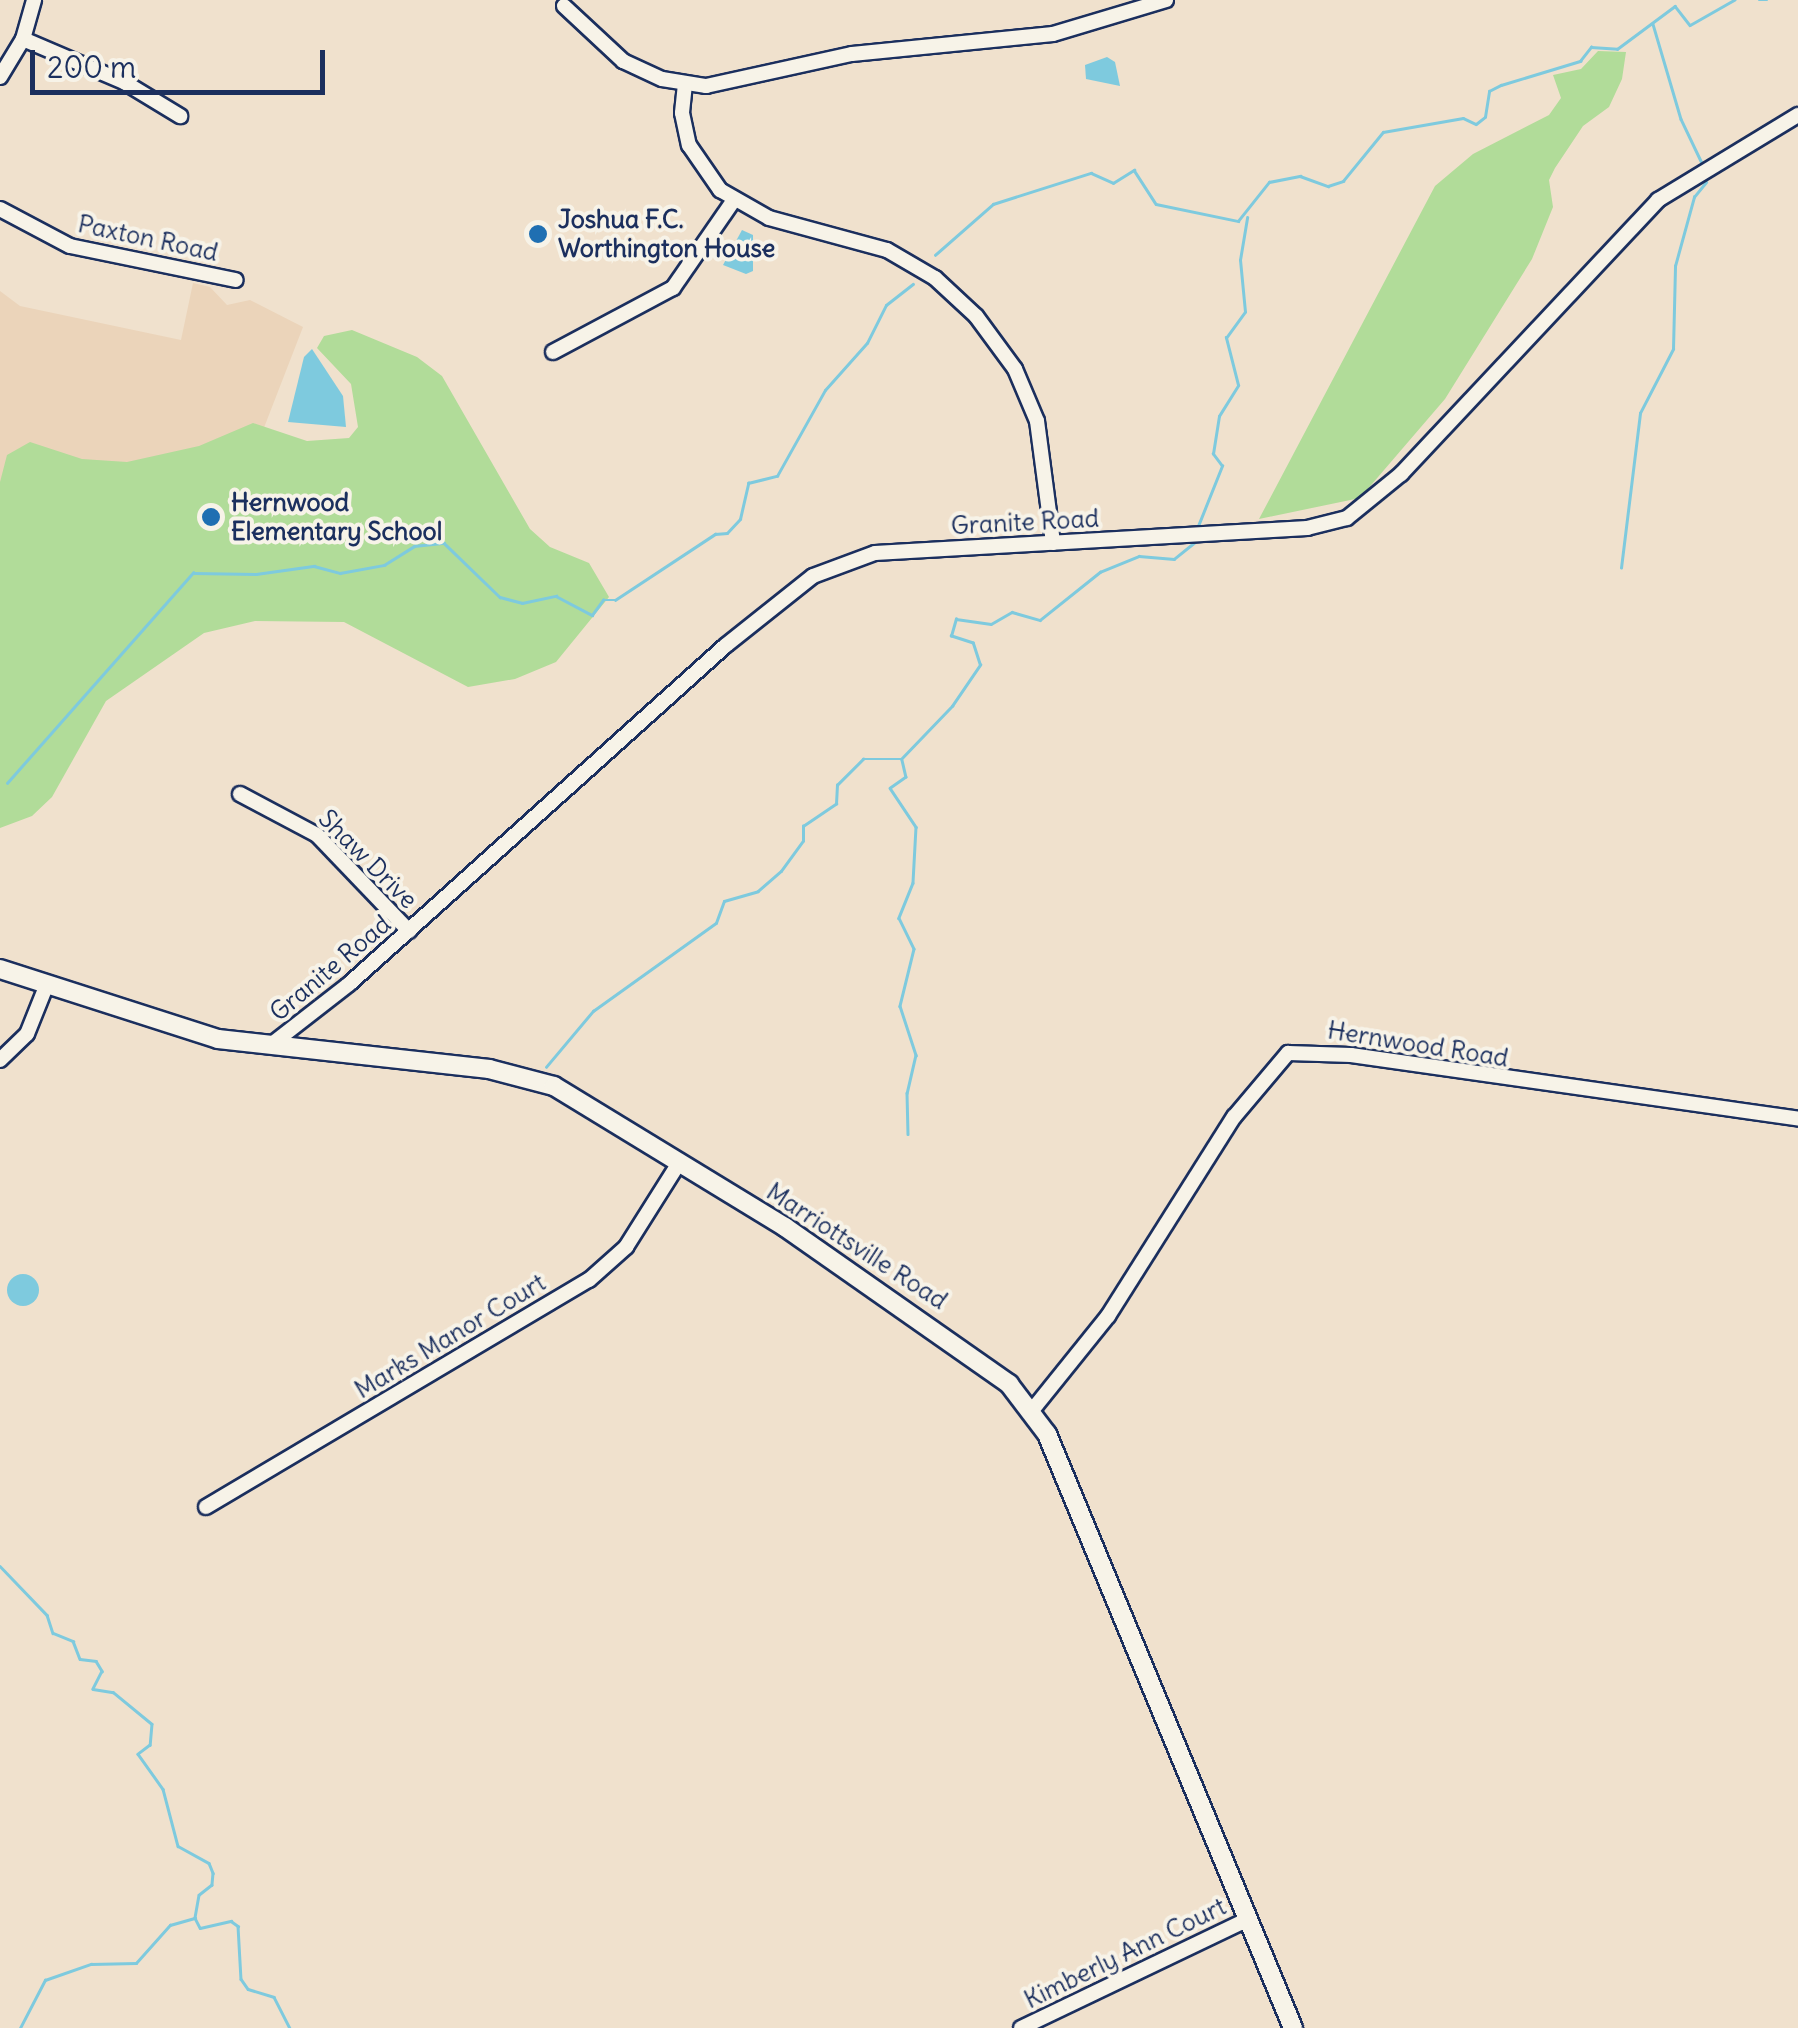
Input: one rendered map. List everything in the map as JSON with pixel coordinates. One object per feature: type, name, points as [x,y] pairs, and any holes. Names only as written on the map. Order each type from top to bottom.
[{"type":"main road","name":"Marriottsville Road","points":[[0,969],[218,1039],[488,1069],[543,1082],[680,1163],[904,1305],[1034,1408],[1293,2028]]},
{"type":"street","points":[[0,76],[23,39],[34,0]]},
{"type":"street","points":[[564,6],[624,61],[685,84],[728,85],[852,54],[1053,34],[1166,0]]},
{"type":"street","points":[[23,39],[124,82],[180,116]]},
{"type":"street","points":[[685,84],[682,113],[690,145],[708,177],[734,200],[781,222],[887,250],[935,278],[976,316],[1015,369],[1037,421],[1053,543]]},
{"type":"street","name":"Granite Road","points":[[272,1044],[408,932],[698,669],[813,576],[875,553],[1307,528],[1363,510],[1658,200],[1798,114]]},
{"type":"street","points":[[553,352],[673,288],[734,200]]},
{"type":"street","name":"Paxton Road","points":[[0,209],[70,246],[236,280]]},
{"type":"street","name":"Shaw Drive","points":[[240,794],[317,835],[408,932]]},
{"type":"street","points":[[0,1060],[27,1034],[47,984]]},
{"type":"street","name":"Hernwood Road","points":[[1034,1408],[1108,1316],[1233,1119],[1288,1052],[1352,1055],[1798,1119]]},
{"type":"street","name":"Marks Manor Court","points":[[206,1507],[599,1272],[640,1228],[680,1163]]},
{"type":"street","name":"Kimberly Ann Court","points":[[1021,2028],[1249,1919]]},
{"type":"shaded area","points":[[193,283],[210,287],[227,305],[250,300],[303,327],[260,438],[0,618],[0,291],[20,306],[181,340]]},
{"type":"green space","points":[[1598,51],[1626,52],[1622,79],[1609,107],[1583,126],[1555,168],[1549,180],[1553,207],[1532,259],[1445,399],[1360,498],[1259,519],[1435,186],[1473,154],[1549,115],[1561,98],[1553,75],[1581,69]]},
{"type":"green space","points":[[352,330],[417,357],[442,376],[530,529],[550,547],[589,563],[609,597],[556,662],[515,679],[468,687],[344,622],[255,621],[204,633],[106,701],[52,797],[32,816],[0,828],[0,482],[7,455],[30,442],[82,459],[127,462],[199,446],[253,423],[307,441],[349,438],[358,427],[351,384],[317,348],[324,336]]},
{"type":"water","points":[[1107,57],[1115,62],[1120,86],[1086,79],[1085,65]]},
{"type":"water","points":[[742,230],[753,235],[753,271],[746,274],[723,265]]},
{"type":"water","points":[[312,349],[343,396],[346,427],[288,422],[304,357]]},
{"type":"water","points":[[23,1274],[34,1279],[39,1290],[34,1301],[23,1306],[12,1301],[7,1290],[12,1279]]},
{"type":"waterway","points":[[935,255],[993,204],[1091,173],[1113,183],[1134,170],[1156,204],[1238,221],[1269,182],[1300,176],[1328,186],[1343,181],[1383,132],[1463,118],[1476,124],[1485,117],[1489,91],[1501,85],[1580,61],[1591,47],[1617,49],[1675,6],[1690,25],[1734,0]]},
{"type":"waterway","points":[[1759,0],[1767,0]]},
{"type":"waterway","points":[[1653,24],[1681,119],[1701,161]]},
{"type":"waterway","points":[[1621,568],[1640,413],[1673,349],[1675,266],[1694,197],[1706,182]]},
{"type":"waterway","points":[[1198,526],[1222,466],[1213,454],[1219,416],[1238,385],[1226,338],[1245,312],[1240,260],[1247,218]]},
{"type":"waterway","points":[[7,783],[193,573],[256,574],[314,566],[340,573],[384,565],[414,546],[444,543],[500,597],[522,603],[556,596],[592,615],[603,600],[615,600],[715,534],[727,533],[740,519],[748,483],[777,476],[825,390],[867,343],[886,305],[913,284]]},
{"type":"waterway","points":[[546,1067],[593,1011],[716,923],[724,901],[758,891],[781,871],[803,841],[803,826],[836,804],[837,785],[863,759],[901,759],[952,706],[980,665],[973,643],[951,636],[956,619],[991,624],[1012,612],[1040,620],[1100,572],[1139,556],[1174,559],[1196,541]]},
{"type":"waterway","points":[[902,760],[906,777],[890,788],[916,827],[913,883],[899,918],[914,949],[900,1006],[916,1055],[907,1093],[908,1134]]},
{"type":"waterway","points":[[0,1566],[47,1615],[53,1633],[73,1641],[80,1659],[96,1661],[102,1671],[93,1689],[113,1692],[152,1724],[150,1745],[138,1754],[163,1789],[178,1846],[209,1863],[213,1873],[212,1885],[199,1895],[195,1918],[200,1928],[231,1921],[238,1926],[241,1979],[248,1989],[274,1997],[290,2028]]},
{"type":"waterway","points":[[20,2028],[45,1980],[91,1964],[136,1963],[170,1925],[195,1918]]},
{"type":"place","name":"Joshua F.C. Worthington House","points":[[538,234]]},
{"type":"place","name":"Hernwood Elementary School","points":[[211,517]]}]
